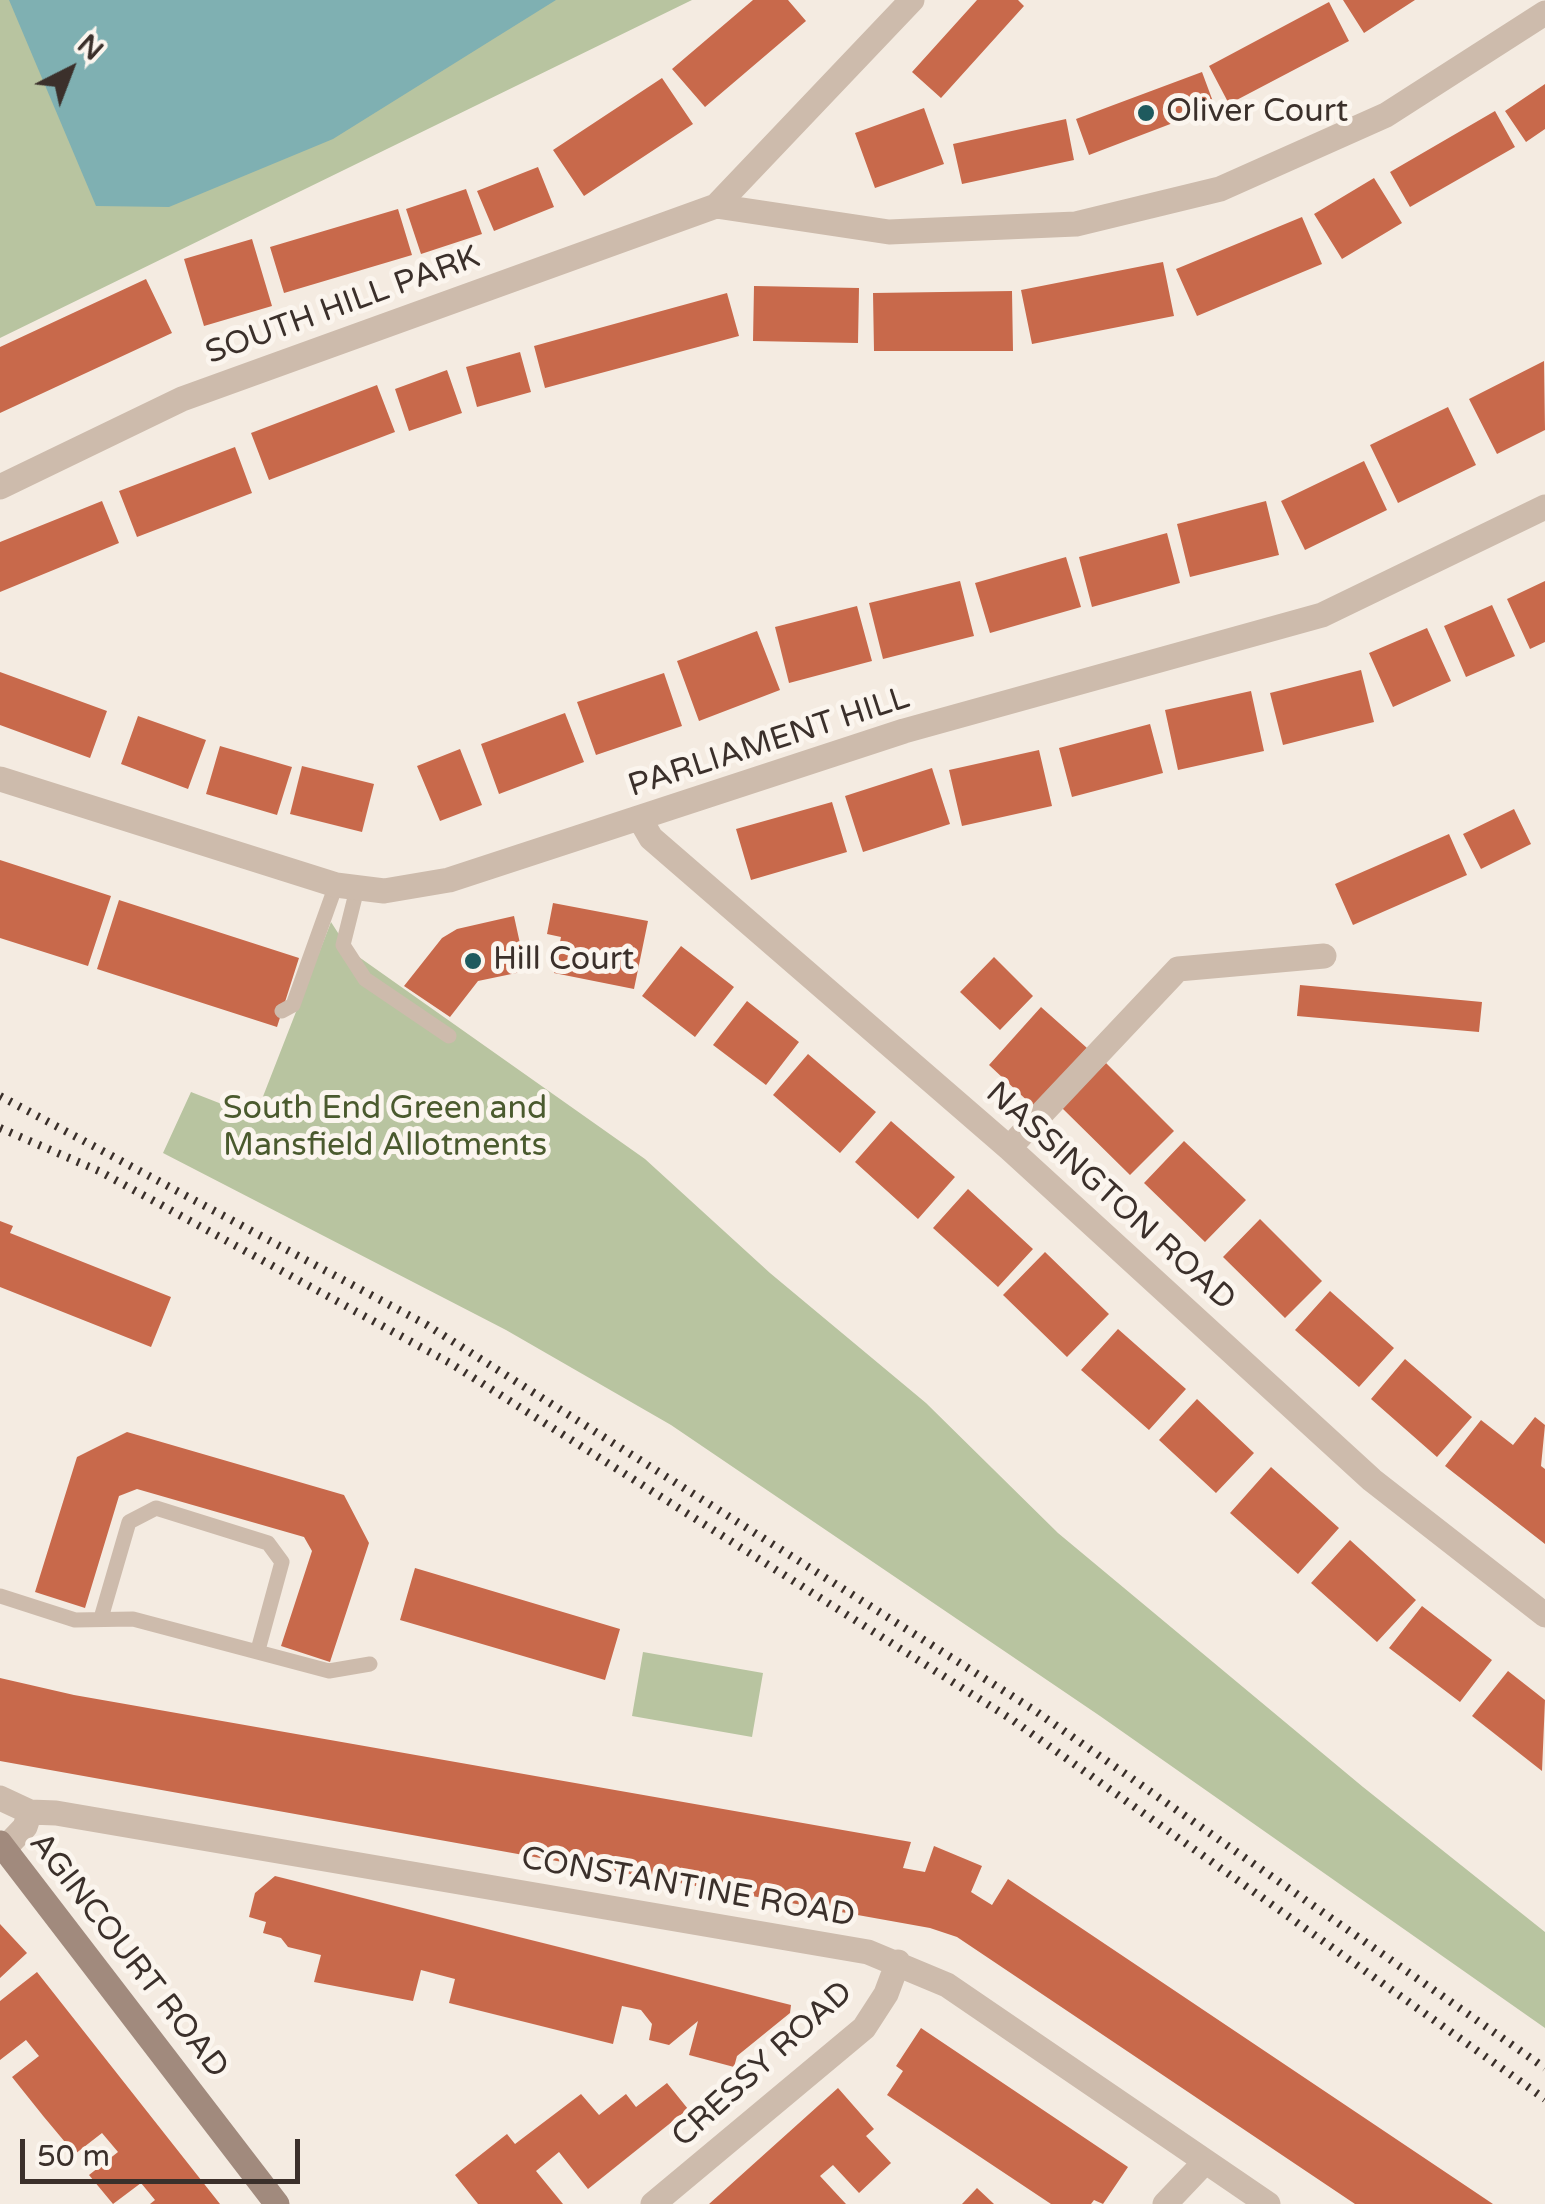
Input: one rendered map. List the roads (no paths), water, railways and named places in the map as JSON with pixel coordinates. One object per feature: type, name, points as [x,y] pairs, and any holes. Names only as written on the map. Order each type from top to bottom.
[{"type":"main road","name":"AGINCOURT ROAD","points":[[2,1846],[277,2204]]},
{"type":"street","points":[[716,206],[912,0]]},
{"type":"street","points":[[716,206],[889,232],[1076,224],[1220,190],[1386,115],[1545,13]]},
{"type":"street","name":"SOUTH HILL PARK","points":[[0,487],[182,398],[716,206]]},
{"type":"street","name":"PARLIAMENT HILL","points":[[0,778],[347,887],[417,888],[904,731],[1322,615],[1545,507]]},
{"type":"street","name":"NASSINGTON ROAD","points":[[640,819],[652,838],[1009,1148],[1372,1480],[1545,1614]]},
{"type":"street","points":[[1009,1148],[1178,969],[1324,956]]},
{"type":"street","name":"CONSTANTINE ROAD","points":[[0,1798],[30,1812],[56,1813],[810,1942],[898,1962],[946,1985],[1268,2204]]},
{"type":"street","points":[[2,1846],[25,1827],[30,1812]]},
{"type":"street","name":"CRESSY ROAD","points":[[653,2204],[864,2028],[886,1994],[898,1962]]},
{"type":"street","points":[[1165,2204],[1204,2163]]},
{"type":"lane","points":[[282,1011],[293,1004],[347,887]]},
{"type":"lane","points":[[347,887],[343,945],[364,979],[449,1036]]},
{"type":"lane","points":[[100,1618],[129,1522],[156,1508],[268,1543],[275,1552],[282,1562],[258,1650]]},
{"type":"lane","points":[[0,1596],[75,1620],[133,1619],[329,1671],[370,1664]]},
{"type":"water","points":[[9,0],[556,0],[333,139],[169,207],[96,206]]},
{"type":"railway","points":[[0,1096],[427,1325],[1034,1710],[1545,2068]]},
{"type":"railway","points":[[0,1128],[99,1171],[450,1363],[1011,1719],[1545,2099]]},
{"type":"place","name":"Oliver Court","points":[[1146,113]]},
{"type":"place","name":"Hill Court","points":[[473,961]]},
{"type":"park label","name":"South End Green and Mansfield Allotments","points":[[385,1128]]}]
